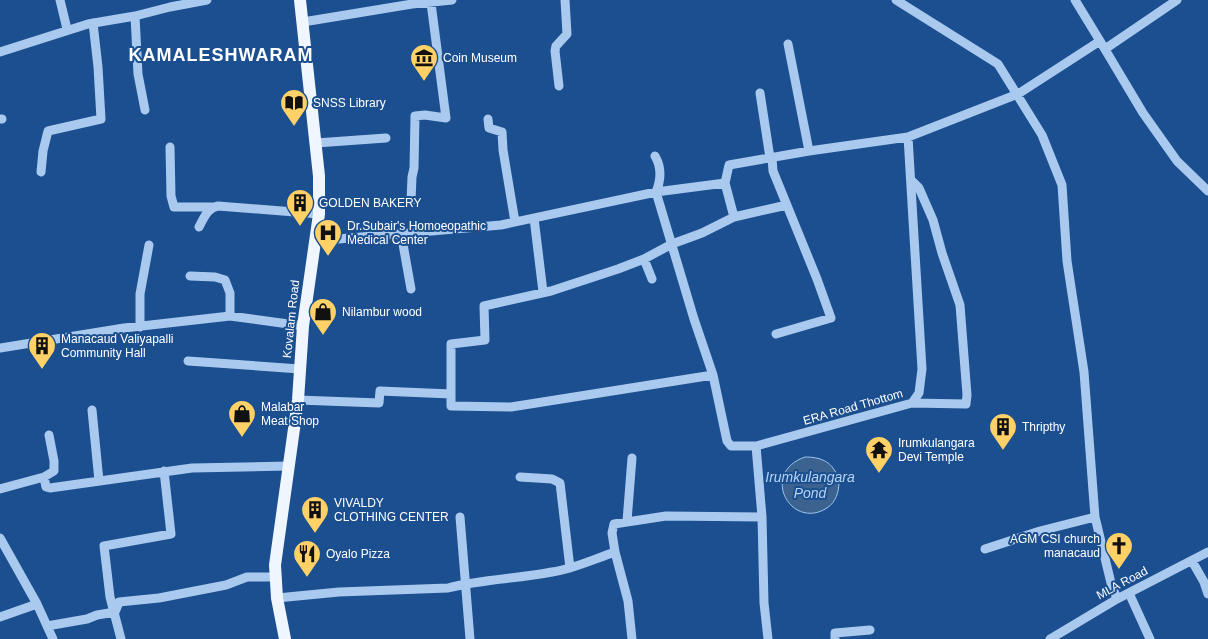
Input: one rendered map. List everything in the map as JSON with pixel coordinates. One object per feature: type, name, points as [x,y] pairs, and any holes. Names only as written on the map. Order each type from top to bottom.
[{"type":"main road","name":"Kovalam Road","points":[[285,639],[276,598],[275,565],[298,400],[304,326],[319,214],[319,176],[300,0]]},
{"type":"street","points":[[60,0],[67,29]]},
{"type":"street","points":[[0,52],[67,29],[207,0]]},
{"type":"street","points":[[303,22],[452,0]]},
{"type":"street","points":[[559,86],[555,51],[556,46],[567,34],[565,0]]},
{"type":"street","points":[[896,0],[1001,61],[1042,135],[1062,185],[1067,261],[1084,372],[1095,517],[1111,583],[1117,599]]},
{"type":"street","points":[[1075,0],[1142,113],[1177,161],[1208,191]]},
{"type":"street","points":[[734,217],[725,182],[729,165],[808,151],[908,137],[1018,94],[1177,0]]},
{"type":"street","points":[[411,201],[415,116],[426,115],[446,118],[431,2]]},
{"type":"street","points":[[135,16],[138,74],[145,110]]},
{"type":"street","points":[[40,172],[42,151],[48,131],[101,119],[93,23]]},
{"type":"street","points":[[788,44],[808,151]]},
{"type":"street","points":[[760,93],[773,171],[831,318],[776,334]]},
{"type":"street","points":[[488,119],[489,128],[502,132],[503,150],[515,222]]},
{"type":"street","name":"ERA Road Thottom","points":[[712,375],[727,441],[731,446],[756,446],[912,403],[919,393],[922,369],[908,137]]},
{"type":"street","points":[[316,144],[386,138]]},
{"type":"street","points":[[170,147],[174,207],[213,207],[319,214]]},
{"type":"street","points":[[655,156],[659,163],[660,182],[656,192],[672,244],[694,320],[712,375],[511,407],[451,406],[450,344],[485,340],[484,306],[543,292],[618,269],[644,259],[672,244],[702,233],[734,217],[787,205]]},
{"type":"street","points":[[911,180],[919,188],[933,220],[960,305],[967,395],[966,404],[912,403]]},
{"type":"street","points":[[315,241],[501,225],[656,192],[725,182]]},
{"type":"street","points":[[199,227],[207,211],[213,207]]},
{"type":"street","points":[[534,218],[543,292]]},
{"type":"street","points":[[402,233],[410,289]]},
{"type":"street","points":[[140,326],[140,294],[149,245]]},
{"type":"street","points":[[644,259],[652,279]]},
{"type":"street","points":[[190,276],[215,277],[225,280],[230,293],[230,316]]},
{"type":"street","points":[[0,348],[140,326],[230,316],[304,326]]},
{"type":"street","points":[[188,361],[300,368]]},
{"type":"street","points":[[298,400],[379,403],[380,392],[451,394]]},
{"type":"street","points":[[92,410],[99,481]]},
{"type":"street","points":[[0,489],[44,477],[54,471],[49,434]]},
{"type":"street","points":[[756,446],[762,517],[764,603],[768,639]]},
{"type":"street","points":[[627,521],[632,458]]},
{"type":"street","points":[[44,477],[46,487],[50,488],[192,468],[288,466]]},
{"type":"street","points":[[121,639],[110,596],[104,546],[172,534],[164,471]]},
{"type":"street","points":[[520,477],[552,479],[560,483],[570,568]]},
{"type":"street","points":[[632,639],[628,601],[612,533],[614,524],[666,516],[762,517]]},
{"type":"street","points":[[460,517],[470,639]]},
{"type":"street","points":[[985,549],[1040,531],[1095,517]]},
{"type":"street","points":[[0,538],[3,547],[37,604],[53,639]]},
{"type":"street","points":[[276,598],[339,592],[448,588],[464,584],[552,572],[570,568],[615,552]]},
{"type":"street","name":"MLA Road","points":[[1050,639],[1068,634],[1117,599],[1208,552]]},
{"type":"street","points":[[1192,561],[1204,582],[1208,594]]},
{"type":"street","points":[[115,612],[119,602],[158,598],[226,585],[247,577],[275,577]]},
{"type":"street","points":[[1129,593],[1150,639]]},
{"type":"street","points":[[0,617],[37,604]]},
{"type":"street","points":[[47,626],[115,612]]},
{"type":"street","points":[[835,639],[835,633],[870,630]]},
{"type":"water","name":"Irumkulangara Pond","points":[[805,457],[815,458],[828,463],[837,475],[842,475],[843,479],[839,481],[838,493],[833,503],[827,508],[814,513],[802,512],[792,506],[785,497],[782,486],[784,475],[791,465]]},
{"type":"place","name":"Coin Museum","points":[[424,82]]},
{"type":"place","name":"SNSS Library","points":[[294,127]]},
{"type":"place","name":"GOLDEN BAKERY","points":[[300,227]]},
{"type":"place","name":"Dr.Subair's Homoeopathic Medical Center","points":[[328,257]]},
{"type":"place","name":"Nilambur wood","points":[[323,336]]},
{"type":"place","name":"Manacaud Valiyapalli Community Hall","points":[[42,370]]},
{"type":"place","name":"Malabar Meat Shop","points":[[242,438]]},
{"type":"place","name":"Thripthy","points":[[1003,451]]},
{"type":"place","name":"Irumkulangara Devi Temple","points":[[879,474]]},
{"type":"place","name":"VIVALDY CLOTHING CENTER","points":[[315,534]]},
{"type":"place","name":"AGM CSI church manacaud","points":[[1119,570]]},
{"type":"place","name":"Oyalo Pizza","points":[[307,578]]},
{"type":"district","name":"KAMALESHWARAM","points":[[221,55]]}]
